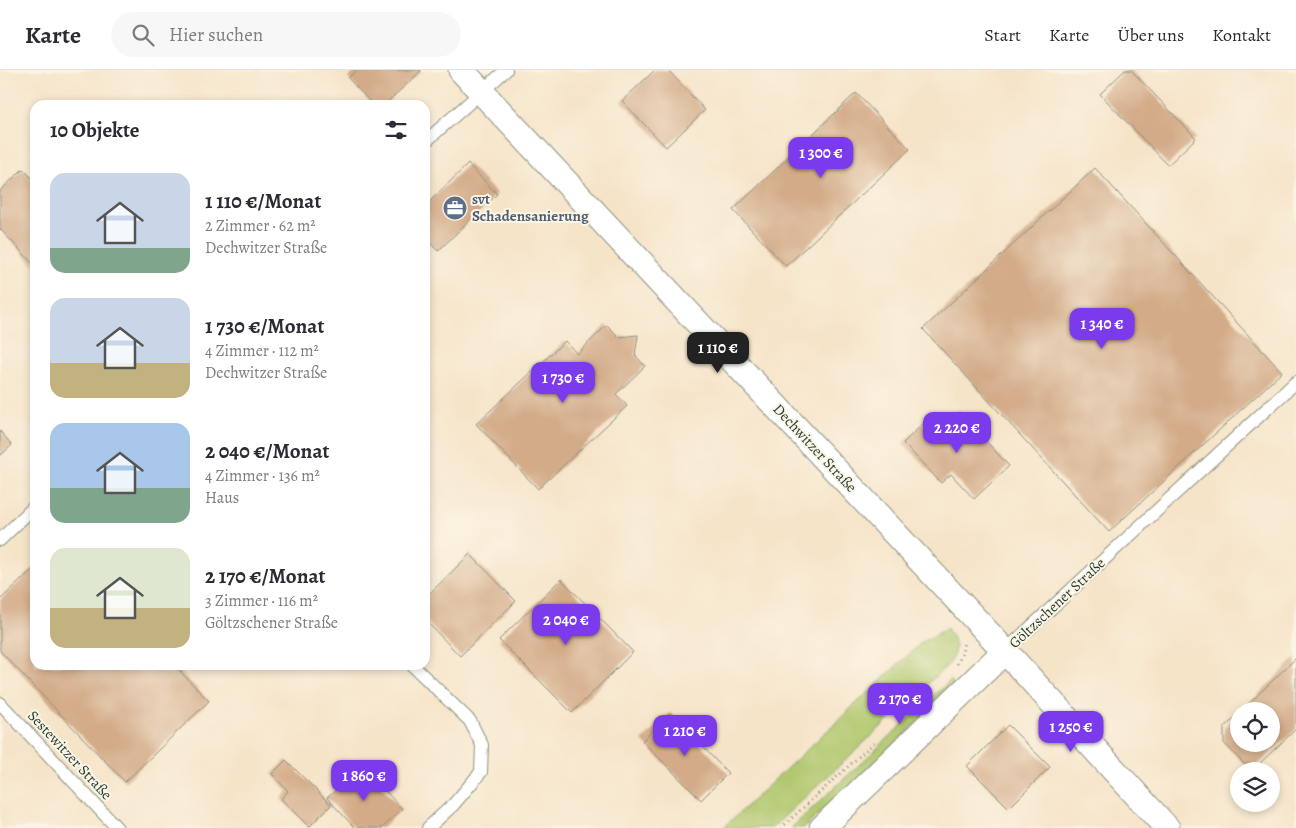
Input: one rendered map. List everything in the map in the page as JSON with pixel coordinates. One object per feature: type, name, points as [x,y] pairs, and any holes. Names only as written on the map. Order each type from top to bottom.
[{"type":"street","name":"Dechwitzer Straße","points":[[461,70],[1005,651],[1167,828]]},
{"type":"street","name":"Göltzschener Straße","points":[[822,828],[1005,651]]},
{"type":"lane","points":[[430,138],[506,70]]},
{"type":"lane","name":"Göltzschener Straße","points":[[1005,651],[1296,382]]},
{"type":"lane","points":[[0,540],[30,511]]},
{"type":"lane","points":[[417,670],[470,721],[482,745],[480,772],[454,804],[428,828]]},
{"type":"lane","name":"Sestewitzer Straße","points":[[0,703],[117,828]]},
{"type":"path","points":[[954,668],[962,654],[964,641],[958,627],[970,614]]},
{"type":"path","points":[[781,828],[875,742]]},
{"type":"green space","points":[[947,628],[955,646],[954,654],[949,664],[772,828],[723,828],[922,642]]},
{"type":"green space","points":[[951,680],[955,687],[804,828],[791,828]]},
{"type":"building","points":[[357,70],[421,71],[389,100],[368,100],[348,78]]},
{"type":"building","points":[[655,70],[668,70],[705,110],[666,147],[622,101]]},
{"type":"building","points":[[1125,70],[1131,70],[1196,138],[1168,165],[1100,94]]},
{"type":"building","points":[[856,93],[910,149],[786,266],[733,210]]},
{"type":"building","points":[[468,164],[497,194],[438,251],[430,243],[430,201]]},
{"type":"building","points":[[1095,168],[1282,372],[1109,532],[923,329]]},
{"type":"building","points":[[23,169],[30,176],[30,261],[0,229],[0,191]]},
{"type":"building","points":[[607,325],[619,337],[638,335],[635,355],[645,366],[616,394],[627,406],[538,489],[476,424],[565,341],[577,354]]},
{"type":"building","points":[[959,412],[1009,466],[974,499],[951,474],[941,483],[903,443],[928,419],[939,431]]},
{"type":"building","points":[[0,431],[12,445],[0,456]]},
{"type":"building","points":[[470,554],[516,601],[460,656],[430,625],[430,593]]},
{"type":"building","points":[[30,572],[30,670],[179,670],[209,701],[125,782],[0,651],[0,600]]},
{"type":"building","points":[[561,579],[633,652],[572,713],[499,640]]},
{"type":"building","points":[[1296,658],[1296,729],[1280,744],[1280,702],[1250,702]]},
{"type":"building","points":[[670,713],[728,773],[701,800],[642,741]]},
{"type":"building","points":[[1230,722],[1230,749],[1224,743],[1224,728]]},
{"type":"building","points":[[1008,725],[1050,767],[1009,808],[967,766]]},
{"type":"building","points":[[1233,752],[1272,752],[1261,762],[1242,762]]},
{"type":"building","points":[[286,760],[331,805],[309,827],[281,799],[288,791],[272,774]]},
{"type":"building","points":[[362,766],[402,809],[382,828],[355,828],[327,798]]},
{"type":"place","name":"svt Schadensanierung","points":[[455,208]]}]
